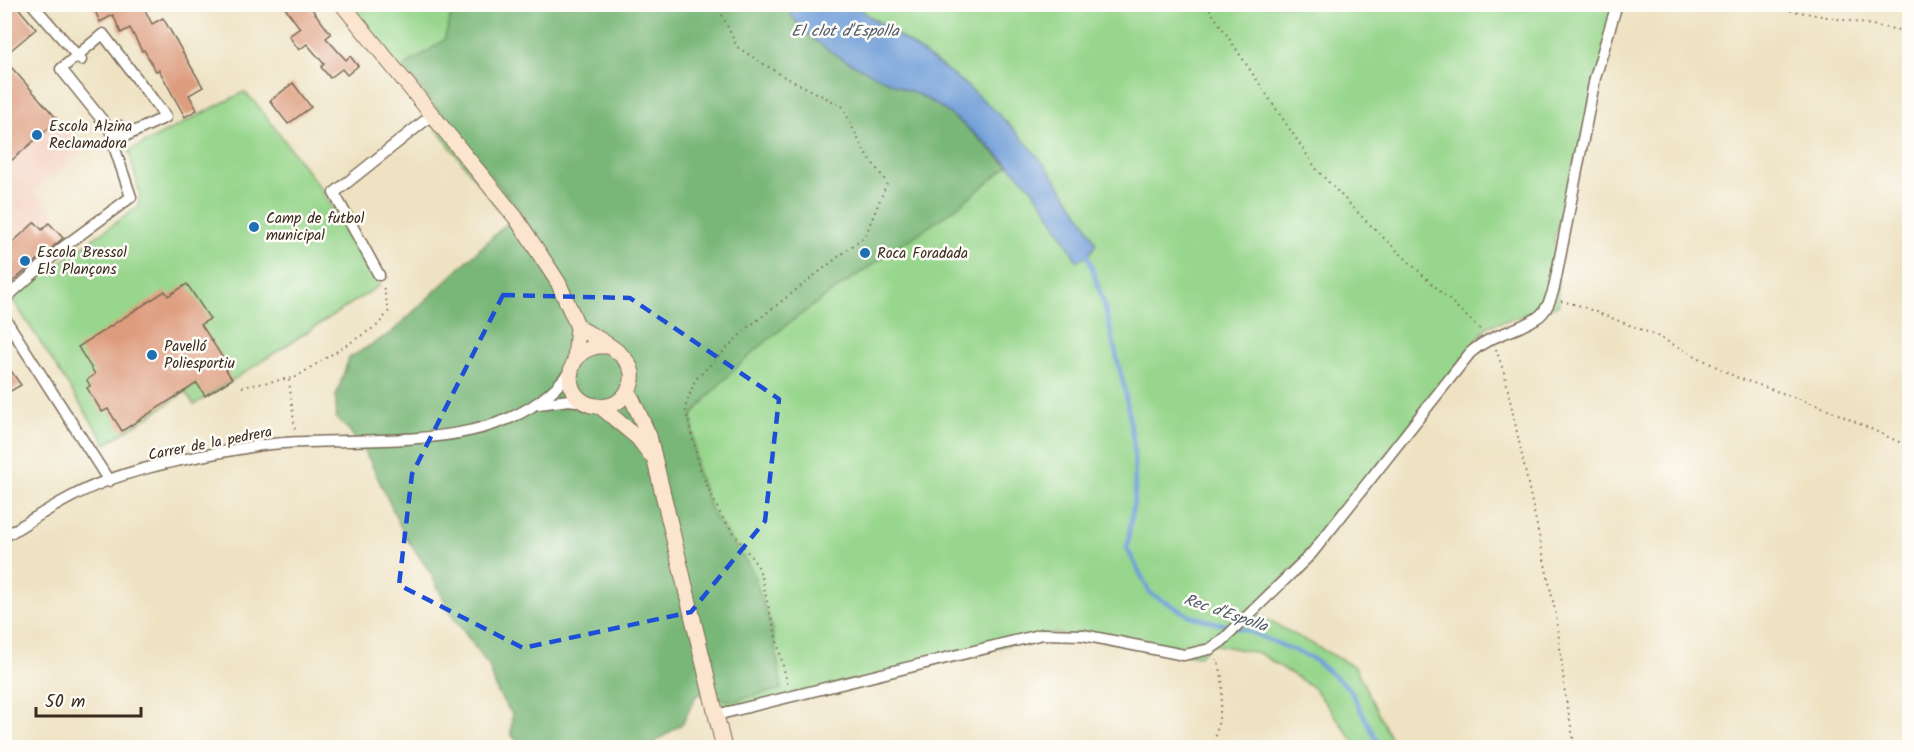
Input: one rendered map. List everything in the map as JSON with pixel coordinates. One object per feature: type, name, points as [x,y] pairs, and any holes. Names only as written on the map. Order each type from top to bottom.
[{"type":"main road","points":[[342,4],[516,218],[558,282],[578,327],[573,365],[573,389],[584,402],[601,407],[638,438],[651,455]]},
{"type":"main road","points":[[578,327],[616,350],[628,362],[632,373],[628,390],[617,402],[601,407]]},
{"type":"main road","points":[[573,365],[589,348],[606,346]]},
{"type":"main road","points":[[628,390],[649,436],[651,455],[724,747]]},
{"type":"street","points":[[33,4],[81,60]]},
{"type":"street","points":[[716,716],[1043,634],[1083,634],[1184,655],[1210,649],[1231,633],[1312,553],[1356,500],[1456,368],[1488,339],[1538,317],[1550,299],[1598,67],[1617,4]]},
{"type":"street","points":[[103,34],[166,117],[123,137],[118,131],[61,69],[103,34]]},
{"type":"street","points":[[379,275],[334,193],[432,115]]},
{"type":"street","points":[[4,302],[62,248],[131,197],[112,142],[118,131]]},
{"type":"street","points":[[4,317],[109,481]]},
{"type":"street","name":"Carrer de la pedrera","points":[[539,404],[558,389],[573,365]]},
{"type":"street","name":"Carrer de la pedrera","points":[[4,537],[72,496],[109,481],[173,462],[252,447],[296,443],[399,441],[434,437],[493,423],[539,404],[569,400],[584,402]]},
{"type":"path","points":[[717,4],[737,47],[781,75],[842,106],[864,151],[887,183],[865,236],[746,329],[695,380],[684,408],[701,472],[721,515],[759,568],[790,698]]},
{"type":"path","points":[[1206,4],[1317,170],[1488,339],[1498,352],[1557,620],[1565,694],[1575,747]]},
{"type":"path","points":[[1755,4],[1910,32]]},
{"type":"path","points":[[242,387],[289,379],[344,348],[378,325],[389,311],[379,275]]},
{"type":"path","points":[[1550,299],[1578,305],[1644,331],[1737,377],[1825,408],[1910,447]]},
{"type":"path","points":[[289,379],[296,443]]},
{"type":"path","points":[[1210,649],[1220,666],[1221,688],[1214,747]]},
{"type":"highlighted area","points":[[503,295],[630,298],[779,399],[765,521],[691,612],[523,648],[399,585],[412,474]]},
{"type":"shaded area","name":"Escola Alzina Reclamadora","points":[[4,59],[83,150],[35,191],[74,237],[9,293],[4,286]]},
{"type":"green space","points":[[342,5],[1621,5],[1554,238],[1559,305],[1488,326],[1311,552],[1249,610],[1355,667],[1395,747],[1358,747],[1314,688],[1259,653],[1212,644],[1199,656],[1055,633],[713,717],[564,295]]},
{"type":"green space","points":[[454,5],[785,5],[795,21],[822,46],[854,65],[918,94],[946,111],[1008,166],[950,212],[847,281],[781,330],[749,356],[692,416],[696,469],[712,513],[752,570],[772,629],[782,689],[732,701],[697,694],[683,723],[648,747],[522,747],[511,734],[512,714],[498,693],[489,666],[451,614],[430,572],[405,536],[369,459],[349,430],[336,418],[336,396],[349,358],[391,333],[520,211],[404,67],[444,40]]},
{"type":"green space","points":[[244,92],[256,103],[321,189],[380,285],[194,405],[186,392],[106,444],[11,297],[138,207],[140,194],[129,151]]},
{"type":"water","name":"El clot d'Espolla","points":[[785,5],[858,5],[866,14],[923,52],[974,92],[1021,136],[1077,210],[1096,244],[1088,256],[1077,261],[1053,219],[1032,189],[999,155],[967,128],[919,95],[854,65],[822,46],[795,21]]},
{"type":"building","points":[[10,4],[15,4],[36,29],[4,56],[4,9]]},
{"type":"building","points":[[92,4],[142,4],[152,24],[163,18],[203,87],[189,95],[197,110],[185,117],[159,70],[156,71],[144,50],[142,51],[130,28],[121,33],[113,15],[100,22]]},
{"type":"building","points":[[282,4],[308,4],[331,34],[326,38],[346,60],[350,56],[358,66],[347,75],[342,69],[330,78],[321,67],[324,64],[307,44],[299,50],[289,36],[300,28]]},
{"type":"building","points":[[4,59],[58,120],[12,160],[4,152],[4,113],[13,106],[4,97]]},
{"type":"building","points":[[293,83],[311,107],[288,124],[270,101]]},
{"type":"building","points":[[35,222],[42,230],[49,223],[63,238],[12,282],[4,274],[4,250]]},
{"type":"building","name":"Pavelló Poliesportiu","points":[[187,284],[210,319],[201,324],[226,363],[223,365],[232,379],[205,396],[197,383],[122,431],[108,409],[102,412],[87,388],[90,386],[87,380],[95,374],[78,347],[165,291],[168,296]]},
{"type":"building","points":[[4,361],[21,385],[4,395]]},
{"type":"waterway","name":"Rec d'Espolla","points":[[1088,256],[1104,304],[1125,391],[1134,445],[1135,493],[1127,548],[1150,593],[1190,616],[1246,630],[1312,658],[1349,688],[1381,748]]},
{"type":"place","name":"Escola Alzina Reclamadora","points":[[37,135]]},
{"type":"place","name":"Camp de futbol municipal","points":[[254,227]]},
{"type":"place","name":"Roca Foradada","points":[[865,253]]},
{"type":"place","name":"Escola Bressol Els Plançons","points":[[25,261]]},
{"type":"place","name":"Pavelló Poliesportiu","points":[[152,355]]}]
